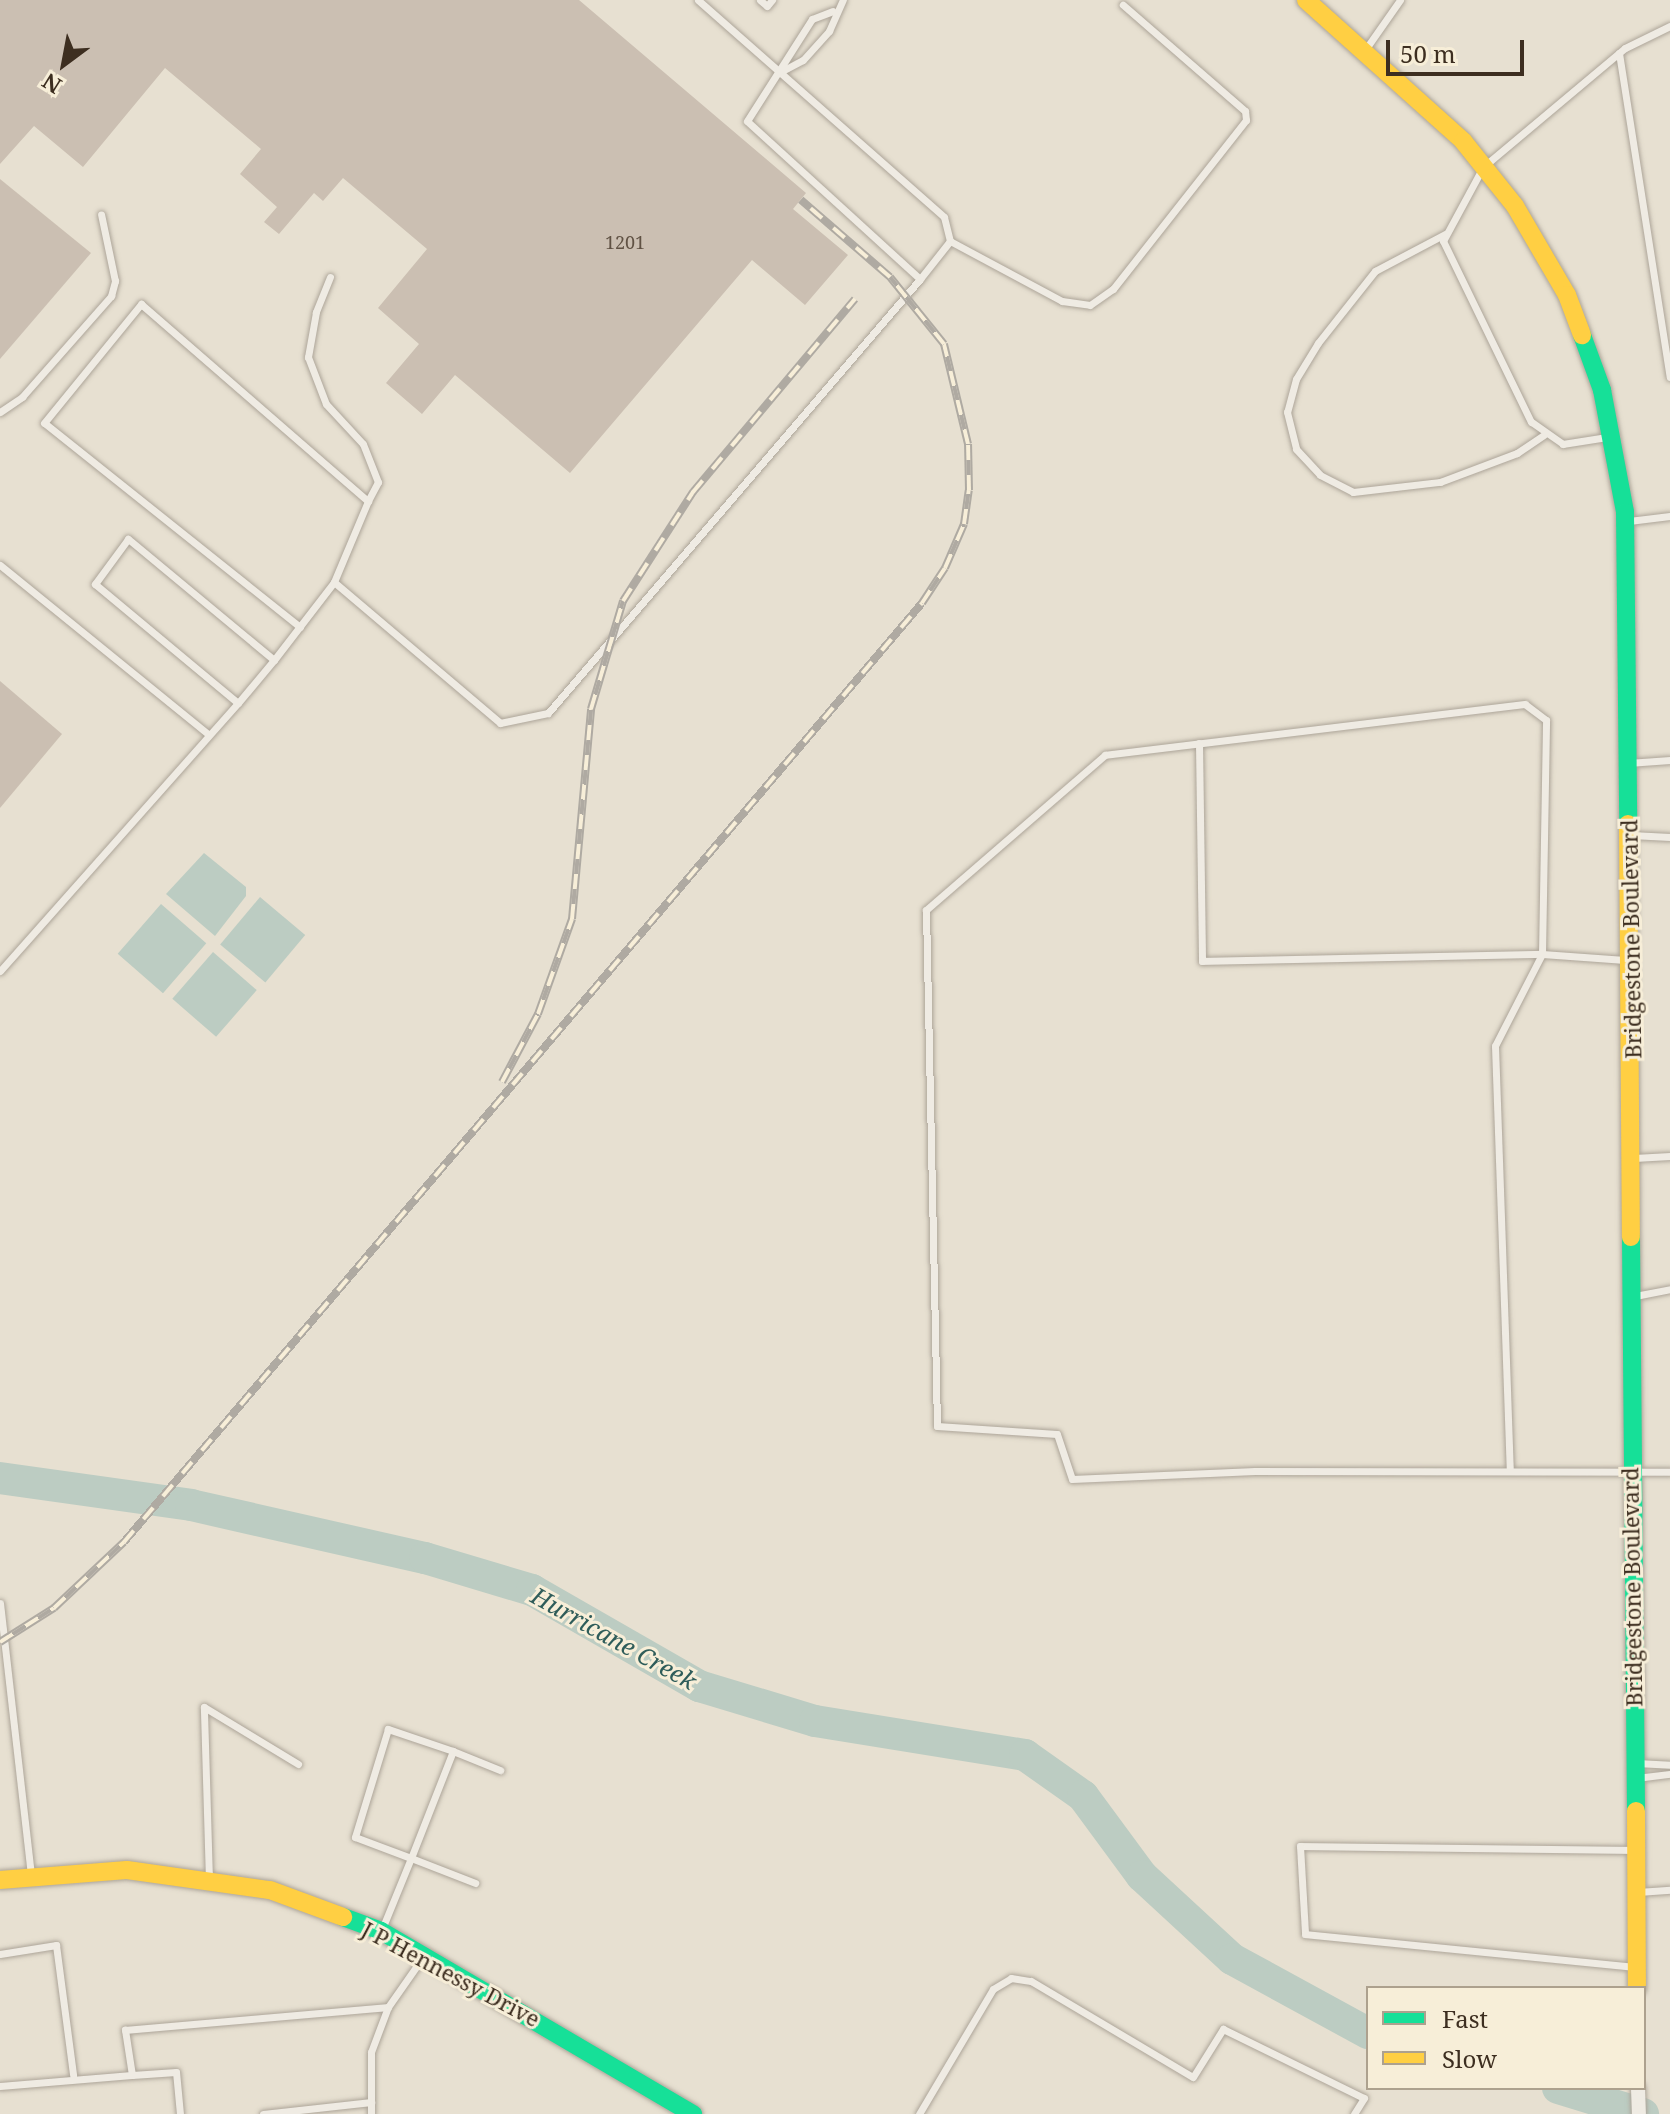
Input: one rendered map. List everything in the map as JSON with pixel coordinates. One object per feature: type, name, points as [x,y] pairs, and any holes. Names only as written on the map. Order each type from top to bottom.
[{"type":"street","name":"Bridgestone Boulevard","points":[[1306,0],[1365,50],[1483,167],[1515,206],[1567,295],[1602,390],[1625,522],[1634,1158],[1631,1470],[1637,1986]]},
{"type":"street","name":"J P Hennessy Drive","points":[[0,1880],[127,1870],[270,1890],[381,1931],[664,2106],[693,2114]]},
{"type":"lane","points":[[698,0],[784,70],[944,217],[950,241],[1062,301],[1090,305],[1113,289],[1246,120],[1245,111],[1123,5]]},
{"type":"lane","points":[[760,0],[767,6],[772,0]]},
{"type":"lane","points":[[843,0],[833,11],[812,19],[789,49],[784,70],[747,121],[920,279]]},
{"type":"lane","points":[[1365,50],[1400,0]]},
{"type":"lane","points":[[784,70],[803,60],[829,31],[833,11]]},
{"type":"lane","points":[[1544,435],[1517,453],[1440,482],[1353,492],[1320,475],[1296,449],[1287,412],[1296,379],[1318,343],[1375,271],[1445,234],[1483,167],[1619,53],[1670,26]]},
{"type":"lane","points":[[1619,53],[1670,377]]},
{"type":"lane","points":[[0,412],[22,397],[111,296],[115,281],[101,214]]},
{"type":"lane","points":[[1445,234],[1531,422],[1544,435],[1563,444],[1610,436]]},
{"type":"lane","points":[[334,582],[500,723],[548,713],[950,241]]},
{"type":"lane","points":[[0,971],[238,703],[334,582],[378,482],[363,444],[326,404],[308,357],[316,312],[330,277]]},
{"type":"lane","points":[[300,627],[44,423],[141,304],[368,501]]},
{"type":"lane","points":[[1625,522],[1670,516]]},
{"type":"lane","points":[[238,703],[95,584],[128,539],[274,660]]},
{"type":"lane","points":[[0,565],[209,735]]},
{"type":"lane","points":[[1510,1470],[1495,1046],[1542,954],[1546,720],[1525,704],[1105,755],[926,910],[937,1426],[1057,1434],[1072,1479],[1510,1470],[1670,1472]]},
{"type":"lane","points":[[1199,743],[1202,961],[1542,954],[1631,960]]},
{"type":"lane","points":[[1628,763],[1670,760]]},
{"type":"lane","points":[[1629,835],[1670,837]]},
{"type":"lane","points":[[1634,1158],[1670,1156]]},
{"type":"lane","points":[[1632,1296],[1670,1289]]},
{"type":"lane","points":[[0,1603],[31,1877]]},
{"type":"lane","points":[[209,1882],[204,1707],[298,1764]]},
{"type":"lane","points":[[475,1883],[355,1837],[388,1729],[500,1770]]},
{"type":"lane","points":[[381,1931],[453,1751]]},
{"type":"lane","points":[[1634,1770],[1670,1765]]},
{"type":"lane","points":[[1634,1770],[1670,1774]]},
{"type":"lane","points":[[1635,1850],[1300,1846],[1305,1934],[1637,1967]]},
{"type":"lane","points":[[1636,1892],[1670,1890]]},
{"type":"lane","points":[[0,1954],[56,1945],[73,2075]]},
{"type":"lane","points":[[371,2114],[371,2052],[388,2007],[424,1955]]},
{"type":"lane","points":[[919,2114],[993,1989],[1011,1978],[1031,1981],[1193,2077],[1223,2029],[1364,2098],[1354,2114]]},
{"type":"lane","points":[[132,2075],[125,2030],[388,2007]]},
{"type":"lane","points":[[0,2086],[73,2075],[176,2072],[180,2114]]},
{"type":"lane","points":[[263,2114],[371,2102]]},
{"type":"shaded area","points":[[204,853],[246,887],[246,896],[215,936],[166,894]]},
{"type":"shaded area","points":[[260,897],[305,935],[265,982],[220,944]]},
{"type":"shaded area","points":[[161,904],[206,943],[163,993],[118,954]]},
{"type":"shaded area","points":[[213,952],[257,990],[216,1037],[172,999]]},
{"type":"building","points":[[0,0],[579,0],[806,193],[793,209],[848,255],[805,305],[752,260],[570,473],[455,375],[422,414],[386,383],[419,344],[378,308],[427,249],[343,178],[323,201],[314,193],[279,234],[264,222],[277,207],[240,174],[261,149],[165,68],[83,167],[34,126],[0,164]]},
{"type":"building","points":[[0,179],[91,253],[0,359]]},
{"type":"building","points":[[0,681],[62,734],[0,808]]},
{"type":"waterway","name":"Hurricane Creek","points":[[0,1478],[191,1505],[425,1558],[532,1590],[699,1686],[815,1721],[1025,1755],[1083,1796],[1142,1876],[1232,1959],[1366,2032]]},
{"type":"waterway","name":"Hurricane Creek","points":[[1565,2090],[1643,2114]]},
{"type":"railway","points":[[0,1642],[54,1608],[124,1542],[922,603],[945,568],[964,524],[969,490],[968,444],[944,344],[890,277],[801,200]]},
{"type":"railway","points":[[502,1082],[538,1014],[572,919],[591,709],[623,601],[693,492],[855,299]]},
{"type":"traffic: fast","points":[[1582,335],[1602,390],[1625,512],[1628,824]]},
{"type":"traffic: fast","points":[[1631,1237],[1636,1811]]},
{"type":"traffic: fast","points":[[343,1917],[381,1931],[693,2114]]},
{"type":"traffic: slow","points":[[1306,0],[1463,141],[1515,206],[1567,295],[1582,335]]},
{"type":"traffic: slow","points":[[1628,824],[1631,1237]]},
{"type":"traffic: slow","points":[[1636,1811],[1637,1986]]},
{"type":"traffic: slow","points":[[0,1880],[127,1870],[270,1890],[343,1917]]}]
